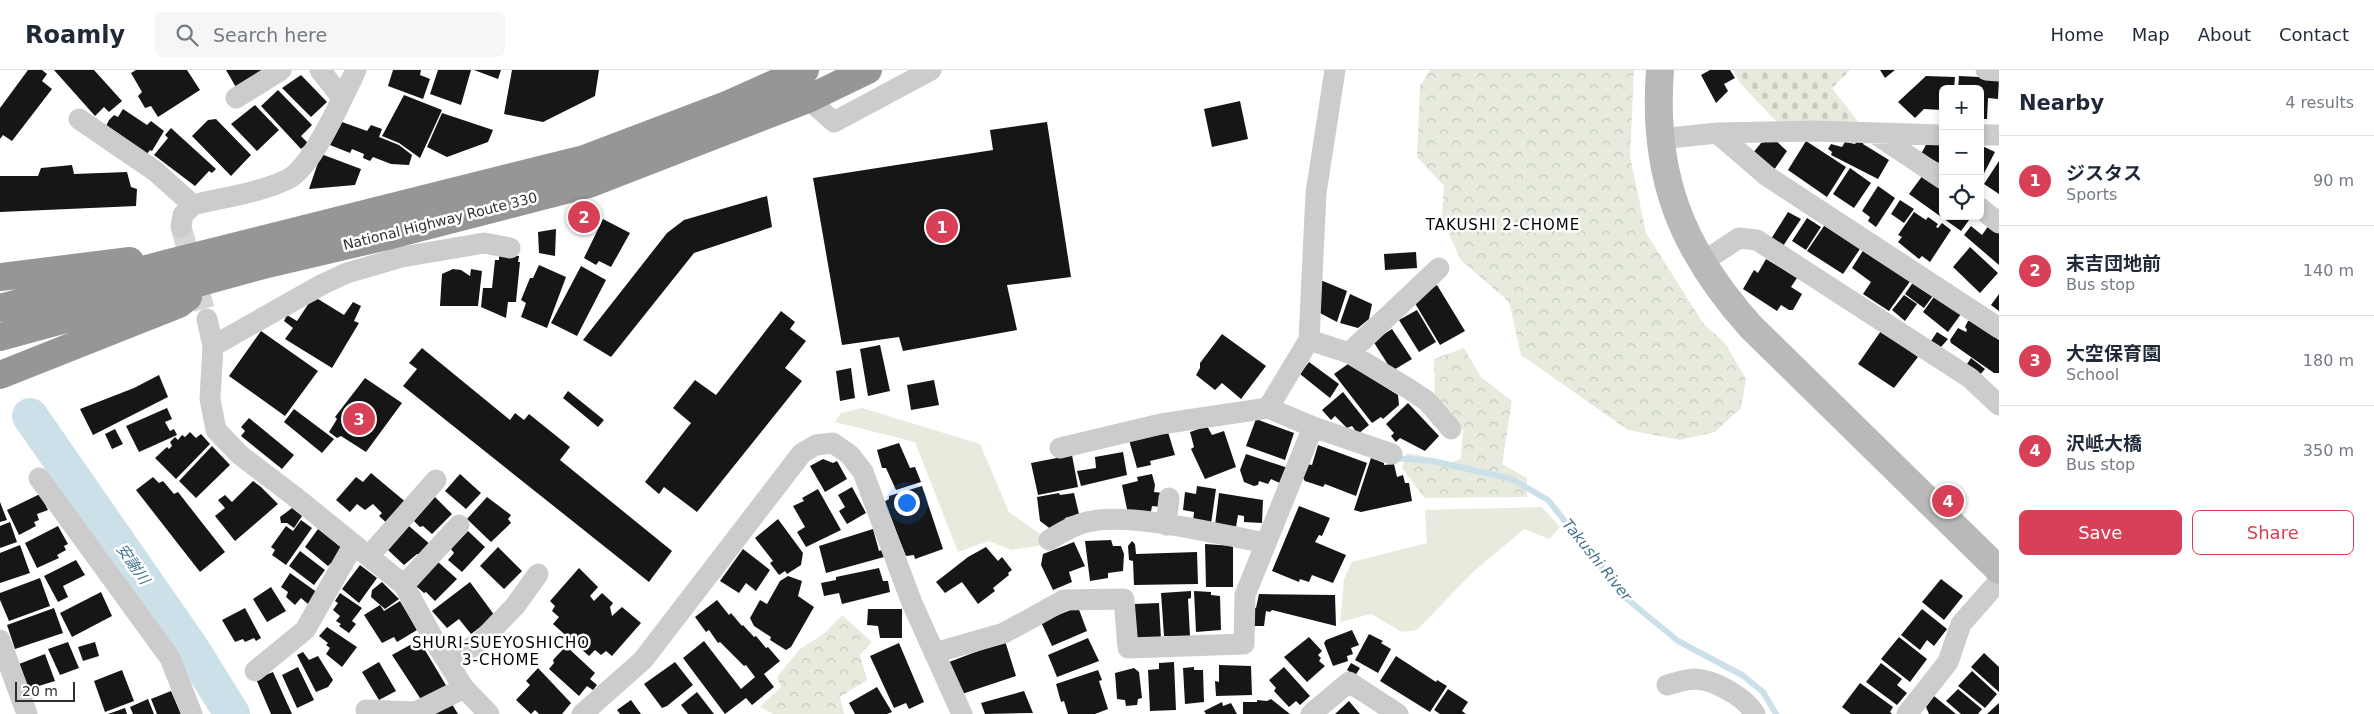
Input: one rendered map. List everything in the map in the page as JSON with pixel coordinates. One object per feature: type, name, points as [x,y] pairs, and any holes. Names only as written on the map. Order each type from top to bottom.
[{"type":"highway","name":"National Highway Route 330","points":[[0,308],[169,263],[584,159],[728,104],[805,70]]},
{"type":"highway","name":"National Highway Route 330","points":[[0,337],[211,279],[589,184],[808,99],[868,70]]},
{"type":"highway","points":[[0,277],[124,260],[169,263]]},
{"type":"highway","points":[[0,375],[179,304],[211,279]]},
{"type":"street","points":[[236,98],[280,70]]},
{"type":"street","points":[[320,70],[342,98]]},
{"type":"street","points":[[181,227],[182,215],[193,205],[276,185],[290,179],[301,168],[325,133],[356,70]]},
{"type":"street","points":[[808,99],[834,122],[931,70]]},
{"type":"street","points":[[1268,408],[1309,340],[1316,193],[1335,70]]},
{"type":"street","points":[[1660,70],[1658,94],[1660,139],[1666,177],[1690,244],[1701,263],[1734,309],[1999,570]]},
{"type":"street","points":[[1986,70],[1999,71]]},
{"type":"street","points":[[79,119],[155,171],[193,205]]},
{"type":"street","points":[[1660,139],[1717,133],[1871,131],[1939,135]]},
{"type":"street","points":[[1871,131],[1939,176]]},
{"type":"street","points":[[1717,133],[1767,176],[1999,328]]},
{"type":"street","points":[[1984,135],[1999,135]]},
{"type":"street","points":[[1984,211],[1999,223]]},
{"type":"street","points":[[1701,263],[1738,238],[1757,240],[1970,378],[1999,405]]},
{"type":"street","points":[[213,346],[323,284],[353,281],[402,257],[484,243],[510,248]]},
{"type":"street","points":[[335,247],[341,265],[353,281]]},
{"type":"street","points":[[1349,353],[1439,268]]},
{"type":"street","points":[[206,319],[213,346],[210,400],[216,430],[240,455],[404,585],[464,688],[489,714]]},
{"type":"street","points":[[1309,340],[1349,353],[1427,401],[1451,429]]},
{"type":"street","points":[[1060,448],[1161,424],[1268,408],[1313,427],[1392,454]]},
{"type":"street","points":[[934,652],[1004,633],[1064,600],[1124,599],[1128,648],[1244,644],[1245,595],[1313,427]]},
{"type":"street","points":[[582,714],[643,660],[802,453],[816,445],[833,443],[850,455],[863,472],[912,603],[962,714]]},
{"type":"street","points":[[39,478],[170,658],[192,714]]},
{"type":"street","points":[[255,671],[305,630],[362,550],[436,480]]},
{"type":"street","points":[[1166,525],[1169,498]]},
{"type":"street","points":[[1049,540],[1088,522],[1121,520],[1166,525],[1266,543]]},
{"type":"street","points":[[404,585],[458,525]]},
{"type":"street","points":[[449,664],[483,640],[515,606],[538,574]]},
{"type":"street","points":[[1907,714],[1948,662],[1961,624],[1999,581]]},
{"type":"street","points":[[0,640],[27,714]]},
{"type":"street","points":[[1667,684],[1695,679],[1727,688],[1751,707],[1755,714]]},
{"type":"street","points":[[1311,714],[1349,682],[1398,714]]},
{"type":"street","points":[[366,710],[416,712],[464,688]]},
{"type":"green space","points":[[1430,70],[1634,70],[1630,156],[1646,233],[1703,323],[1725,343],[1746,379],[1741,408],[1715,432],[1680,440],[1628,430],[1521,355],[1509,302],[1461,260],[1442,219],[1444,186],[1417,157],[1420,86]]},
{"type":"green space","points":[[1733,70],[1850,70],[1832,88],[1859,123],[1776,121],[1739,82]]},
{"type":"green space","points":[[1464,348],[1481,377],[1512,401],[1502,464],[1527,478],[1527,497],[1425,498],[1402,468],[1407,453],[1452,462],[1461,459],[1463,430],[1435,396],[1434,359]]},
{"type":"green space","points":[[862,408],[980,444],[1009,512],[1039,533],[1042,545],[1011,550],[989,541],[958,552],[915,442],[835,422],[841,413]]},
{"type":"green space","points":[[1542,507],[1560,527],[1549,539],[1524,529],[1473,572],[1417,630],[1402,632],[1371,614],[1340,622],[1344,579],[1352,562],[1427,543],[1425,510]]},
{"type":"green space","points":[[842,615],[872,642],[860,655],[867,680],[840,697],[844,714],[773,714],[760,707],[781,687],[777,677],[800,649],[825,633]]},
{"type":"building","points":[[28,70],[42,70],[47,74],[42,81],[52,89],[12,141],[3,135],[0,139],[0,108]]},
{"type":"building","points":[[54,70],[94,70],[122,101],[109,112],[104,107],[95,116]]},
{"type":"building","points":[[136,70],[187,70],[200,90],[158,117],[151,106],[145,108],[138,96],[142,92],[131,73]]},
{"type":"building","points":[[226,70],[268,70],[237,89]]},
{"type":"building","points":[[393,70],[421,70],[420,75],[430,79],[423,99],[388,86]]},
{"type":"building","points":[[438,70],[471,70],[461,105],[430,94]]},
{"type":"building","points":[[474,70],[501,70],[498,79]]},
{"type":"building","points":[[512,70],[599,70],[595,96],[543,122],[504,114]]},
{"type":"building","points":[[1710,70],[1730,70],[1735,78],[1724,84],[1728,91],[1716,103],[1701,75]]},
{"type":"building","points":[[1880,70],[1895,70],[1885,78]]},
{"type":"building","points":[[301,75],[327,102],[311,117],[282,88]]},
{"type":"building","points":[[1926,76],[1955,77],[1954,85],[1939,85],[1939,110],[1924,109],[1915,118],[1898,102]]},
{"type":"building","points":[[1959,76],[1999,78],[1998,99],[1988,98],[1987,119],[1984,119],[1984,85],[1958,85]]},
{"type":"building","points":[[278,90],[312,125],[301,136],[308,143],[301,149],[261,106]]},
{"type":"building","points":[[404,95],[442,110],[420,158],[399,143],[382,136]]},
{"type":"building","points":[[1240,101],[1248,139],[1212,147],[1204,109]]},
{"type":"building","points":[[255,105],[279,130],[257,151],[231,124]]},
{"type":"building","points":[[123,109],[147,125],[151,121],[164,131],[152,151],[150,150],[147,154],[106,126],[114,115],[118,117]]},
{"type":"building","points":[[442,113],[493,130],[488,142],[447,157],[427,147]]},
{"type":"building","points":[[216,119],[251,155],[231,176],[192,136],[208,120]]},
{"type":"building","points":[[342,122],[367,131],[371,125],[382,129],[379,137],[399,145],[412,155],[409,165],[391,164],[373,157],[370,161],[363,158],[364,154],[352,149],[350,153],[330,145]]},
{"type":"building","points":[[1047,122],[1071,277],[1007,285],[1017,330],[903,351],[899,337],[842,345],[813,178],[993,150],[990,130]]},
{"type":"building","points":[[171,128],[216,169],[212,173],[209,171],[195,186],[154,155],[168,138],[165,135]]},
{"type":"building","points":[[1774,139],[1787,151],[1774,170],[1753,153],[1761,143]]},
{"type":"building","points":[[1859,139],[1864,141],[1863,144],[1889,160],[1878,179],[1831,155],[1832,152],[1828,149],[1831,144],[1842,147],[1845,142],[1855,144]]},
{"type":"building","points":[[1806,141],[1846,167],[1827,197],[1788,170]]},
{"type":"building","points":[[1927,143],[1939,144],[1939,163],[1921,154]]},
{"type":"building","points":[[1984,147],[1995,152],[1984,173]]},
{"type":"building","points":[[321,154],[361,169],[355,185],[309,189]]},
{"type":"building","points":[[1999,161],[1999,194],[1984,184]]},
{"type":"building","points":[[72,165],[74,174],[127,172],[131,187],[137,189],[136,206],[0,212],[0,176],[38,176],[41,168]]},
{"type":"building","points":[[1850,168],[1871,183],[1854,208],[1833,194]]},
{"type":"building","points":[[1923,175],[1939,186],[1939,215],[1909,194]]},
{"type":"building","points":[[1878,186],[1895,198],[1876,227],[1868,221],[1870,217],[1862,211]]},
{"type":"building","points":[[767,196],[772,227],[694,253],[611,357],[583,340],[667,233],[684,220]]},
{"type":"building","points":[[1900,200],[1914,209],[1904,223],[1891,214]]},
{"type":"building","points":[[1788,212],[1801,219],[1783,246],[1771,239]]},
{"type":"building","points":[[1914,212],[1926,220],[1928,217],[1938,224],[1936,227],[1938,228],[1942,223],[1951,230],[1930,262],[1922,256],[1919,259],[1898,242],[1902,237],[1898,235]]},
{"type":"building","points":[[1807,218],[1821,227],[1806,250],[1792,241]]},
{"type":"building","points":[[603,219],[630,233],[611,267],[599,261],[596,265],[584,258]]},
{"type":"building","points":[[1946,220],[1969,220],[1961,231]]},
{"type":"building","points":[[1826,223],[1862,246],[1843,274],[1807,251]]},
{"type":"building","points":[[1989,225],[1999,232],[1999,265],[1964,235],[1971,226],[1982,235]]},
{"type":"building","points":[[556,229],[555,256],[539,253],[538,232]]},
{"type":"building","points":[[1970,247],[1998,273],[1980,293],[1953,267]]},
{"type":"building","points":[[1864,249],[1911,280],[1889,311],[1863,294],[1871,282],[1852,268]]},
{"type":"building","points":[[1416,252],[1417,268],[1385,270],[1384,254]]},
{"type":"building","points":[[499,254],[519,256],[518,262],[520,262],[516,302],[508,302],[506,318],[481,307],[483,288],[492,288],[495,260],[499,260]]},
{"type":"building","points":[[1766,259],[1797,278],[1791,287],[1802,294],[1793,310],[1789,310],[1781,305],[1777,311],[1743,289],[1754,270],[1758,273]]},
{"type":"building","points":[[539,265],[566,277],[547,328],[521,317],[526,303],[521,300],[530,278],[533,278]]},
{"type":"building","points":[[581,266],[606,280],[577,336],[551,323]]},
{"type":"building","points":[[453,269],[461,270],[470,276],[471,269],[482,271],[478,306],[440,306],[442,274]]},
{"type":"building","points":[[1916,278],[1935,293],[1924,308],[1905,294]]},
{"type":"building","points":[[1318,279],[1347,291],[1337,322],[1318,312]]},
{"type":"building","points":[[1437,285],[1465,331],[1440,345],[1413,300]]},
{"type":"building","points":[[1350,294],[1372,304],[1369,319],[1358,328],[1340,323]]},
{"type":"building","points":[[1936,294],[1961,314],[1948,332],[1923,312]]},
{"type":"building","points":[[1999,294],[1999,311],[1991,305]]},
{"type":"building","points":[[1904,295],[1917,304],[1905,321],[1892,310]]},
{"type":"building","points":[[318,299],[344,315],[353,302],[361,306],[354,321],[359,323],[332,368],[285,339],[293,328],[284,321],[287,315],[297,321],[309,303]]},
{"type":"building","points":[[1417,310],[1436,342],[1419,352],[1399,320]]},
{"type":"building","points":[[781,311],[795,322],[790,329],[806,341],[785,368],[802,381],[697,512],[664,487],[659,494],[645,482],[691,423],[673,408],[695,380],[716,395]]},
{"type":"building","points":[[1968,321],[1999,340],[1999,373],[1994,373],[1951,343],[1950,340],[1958,328],[1966,332],[1965,327]]},
{"type":"building","points":[[1392,329],[1412,359],[1392,371],[1373,341]]},
{"type":"building","points":[[261,331],[318,371],[285,416],[229,376]]},
{"type":"building","points":[[1881,331],[1918,357],[1894,388],[1858,364]]},
{"type":"building","points":[[1937,332],[1948,339],[1941,347],[1931,341]]},
{"type":"building","points":[[1222,334],[1266,366],[1241,399],[1222,383],[1215,390],[1196,375],[1200,368],[1200,363]]},
{"type":"building","points":[[880,345],[890,391],[868,396],[860,349]]},
{"type":"building","points":[[422,348],[510,420],[515,413],[524,420],[529,414],[570,447],[560,460],[672,551],[649,582],[403,386],[417,369],[409,363]]},
{"type":"building","points":[[1971,358],[1985,369],[1978,377],[1965,367]]},
{"type":"building","points":[[1309,362],[1339,384],[1330,398],[1300,374]]},
{"type":"building","points":[[1348,364],[1398,395],[1399,405],[1383,419],[1381,417],[1372,423],[1334,374]]},
{"type":"building","points":[[851,368],[855,398],[840,401],[836,371]]},
{"type":"building","points":[[159,375],[168,397],[93,435],[80,409],[134,388]]},
{"type":"building","points":[[365,378],[402,403],[366,452],[341,436],[337,438],[329,432],[337,419],[335,417]]},
{"type":"building","points":[[934,380],[939,405],[911,410],[907,385]]},
{"type":"building","points":[[568,391],[604,420],[598,427],[563,398]]},
{"type":"building","points":[[1343,392],[1369,425],[1358,434],[1352,426],[1347,428],[1335,416],[1331,420],[1322,410]]},
{"type":"building","points":[[1408,403],[1439,436],[1425,451],[1400,438],[1396,442],[1391,436],[1394,433],[1386,424]]},
{"type":"building","points":[[167,408],[172,419],[165,422],[170,431],[174,429],[177,435],[139,452],[126,426]]},
{"type":"building","points":[[294,409],[334,439],[322,453],[284,422]]},
{"type":"building","points":[[249,418],[294,455],[282,469],[241,436],[245,431],[241,427]]},
{"type":"building","points":[[1256,419],[1294,433],[1285,460],[1246,446]]},
{"type":"building","points":[[1207,426],[1212,435],[1224,431],[1236,467],[1205,479],[1191,449],[1194,447],[1190,432]]},
{"type":"building","points":[[115,429],[123,444],[112,449],[105,434]]},
{"type":"building","points":[[190,432],[196,438],[201,434],[210,444],[176,479],[155,458],[167,447],[169,449],[172,446],[170,442],[175,437],[178,440],[182,435],[185,437]]},
{"type":"building","points":[[1168,432],[1175,455],[1150,461],[1151,465],[1137,468],[1129,440]]},
{"type":"building","points":[[899,443],[910,468],[915,467],[921,482],[896,490],[886,468],[882,468],[877,450]]},
{"type":"building","points":[[1318,445],[1367,463],[1356,496],[1325,484],[1323,487],[1305,481],[1303,478],[1307,464],[1312,465]]},
{"type":"building","points":[[212,446],[230,465],[196,498],[179,481]]},
{"type":"building","points":[[1123,452],[1127,475],[1081,486],[1077,471],[1096,468],[1095,457]]},
{"type":"building","points":[[1246,454],[1288,468],[1282,484],[1271,479],[1268,484],[1259,481],[1258,485],[1254,486],[1244,482],[1240,470]]},
{"type":"building","points":[[1072,455],[1078,487],[1038,495],[1031,463]]},
{"type":"building","points":[[1371,458],[1384,463],[1384,465],[1394,464],[1397,477],[1403,475],[1405,483],[1409,483],[1412,501],[1361,512],[1354,510]]},
{"type":"building","points":[[823,459],[833,463],[837,461],[847,479],[825,492],[810,466]]},
{"type":"building","points":[[371,473],[408,504],[389,525],[379,516],[382,513],[373,504],[365,510],[357,504],[350,512],[336,500],[356,477],[363,482]]},
{"type":"building","points":[[460,474],[481,493],[466,509],[445,491]]},
{"type":"building","points":[[1152,474],[1155,485],[1154,492],[1163,493],[1161,507],[1152,506],[1150,517],[1128,514],[1122,485],[1138,481],[1137,477]]},
{"type":"building","points":[[153,477],[159,483],[163,481],[174,494],[178,492],[225,552],[200,572],[136,490]]},
{"type":"building","points":[[253,481],[278,504],[235,541],[215,516],[225,508],[218,500],[225,495],[232,502]]},
{"type":"building","points":[[922,486],[943,549],[915,559],[914,555],[906,556],[884,502],[889,499],[889,496]]},
{"type":"building","points":[[1197,486],[1216,489],[1211,524],[1193,522],[1194,512],[1183,510],[1185,492],[1196,494]]},
{"type":"building","points":[[852,487],[866,513],[847,524],[839,511],[845,507],[838,495]]},
{"type":"building","points":[[818,489],[841,530],[806,547],[797,532],[805,527],[793,506],[804,501],[802,498]]},
{"type":"building","points":[[1059,493],[1060,495],[1074,493],[1079,514],[1065,518],[1066,525],[1052,530],[1040,521],[1037,497]]},
{"type":"building","points":[[1219,493],[1263,500],[1262,523],[1244,522],[1244,516],[1238,515],[1236,527],[1215,525]]},
{"type":"building","points":[[40,494],[48,510],[37,514],[39,520],[34,522],[36,526],[19,535],[7,510]]},
{"type":"building","points":[[435,497],[452,514],[432,534],[414,521]]},
{"type":"building","points":[[487,497],[511,515],[508,519],[511,523],[491,542],[467,519]]},
{"type":"building","points":[[0,502],[7,520],[0,522]]},
{"type":"building","points":[[1299,506],[1330,518],[1322,536],[1319,535],[1315,542],[1346,555],[1333,583],[1312,575],[1309,582],[1300,579],[1299,582],[1272,571]]},
{"type":"building","points":[[292,508],[302,516],[294,528],[287,523],[281,523],[280,517]]},
{"type":"building","points":[[778,519],[803,553],[801,565],[787,574],[785,571],[779,575],[770,563],[773,561],[755,538]]},
{"type":"building","points":[[301,520],[312,528],[286,565],[272,555],[275,550],[271,547],[286,526],[293,531]]},
{"type":"building","points":[[10,522],[17,542],[0,548],[0,526]]},
{"type":"building","points":[[58,526],[68,544],[64,546],[66,550],[57,555],[59,558],[37,568],[25,543]]},
{"type":"building","points":[[409,526],[432,546],[423,555],[417,554],[404,565],[388,550]]},
{"type":"building","points":[[318,529],[341,547],[333,564],[331,563],[328,566],[305,547]]},
{"type":"building","points":[[873,529],[879,551],[882,550],[884,557],[826,573],[819,546]]},
{"type":"building","points":[[468,531],[485,547],[462,572],[448,560],[454,553],[451,549]]},
{"type":"building","points":[[1111,540],[1113,546],[1121,546],[1124,554],[1123,571],[1108,573],[1108,578],[1090,581],[1085,541]]},
{"type":"building","points":[[1132,541],[1135,544],[1136,554],[1197,552],[1198,584],[1134,585],[1133,561],[1129,560],[1128,546]]},
{"type":"building","points":[[1074,542],[1085,566],[1069,572],[1072,582],[1053,590],[1041,565],[1043,554]]},
{"type":"building","points":[[1205,544],[1233,546],[1233,587],[1206,587]]},
{"type":"building","points":[[20,545],[30,573],[0,583],[0,553]]},
{"type":"building","points":[[498,547],[522,571],[504,589],[480,566]]},
{"type":"building","points":[[986,547],[998,561],[1002,557],[1012,570],[1008,573],[1009,575],[993,588],[995,591],[978,604],[962,582],[945,593],[936,582],[968,557]]},
{"type":"building","points":[[743,549],[770,570],[756,591],[746,583],[739,593],[720,581]]},
{"type":"building","points":[[300,551],[325,570],[314,585],[289,566]]},
{"type":"building","points":[[76,560],[85,575],[63,586],[68,597],[58,602],[44,576]]},
{"type":"building","points":[[438,562],[457,579],[435,601],[416,586]]},
{"type":"building","points":[[360,565],[377,578],[359,603],[342,589]]},
{"type":"building","points":[[579,568],[598,587],[590,596],[594,601],[602,593],[613,603],[610,607],[612,616],[622,607],[641,623],[612,656],[606,651],[601,655],[595,650],[589,656],[553,624],[559,617],[552,611],[555,606],[550,601]]},
{"type":"building","points":[[879,568],[883,581],[888,581],[890,592],[842,604],[839,593],[824,596],[821,583],[836,580],[836,577]]},
{"type":"building","points":[[290,573],[318,593],[308,604],[301,598],[295,605],[286,597],[288,592],[281,587]]},
{"type":"building","points":[[788,576],[802,581],[798,596],[814,607],[791,647],[786,650],[770,640],[771,637],[754,626],[750,618],[760,600],[767,604],[780,581]]},
{"type":"building","points":[[40,578],[50,606],[9,621],[0,600],[0,593]]},
{"type":"building","points":[[1941,579],[1963,596],[1944,620],[1922,602]]},
{"type":"building","points":[[382,582],[399,599],[385,609],[371,597],[372,590]]},
{"type":"building","points":[[470,582],[495,616],[471,634],[459,619],[447,628],[432,611]]},
{"type":"building","points":[[271,587],[286,611],[267,622],[253,599]]},
{"type":"building","points":[[1191,591],[1191,598],[1188,599],[1190,636],[1164,636],[1161,593]]},
{"type":"building","points":[[1194,591],[1211,592],[1211,595],[1220,596],[1221,630],[1196,632]]},
{"type":"building","points":[[101,592],[112,616],[72,637],[60,613]]},
{"type":"building","points":[[340,593],[362,608],[352,621],[356,624],[349,633],[339,626],[341,624],[336,621],[340,616],[333,610],[338,603],[335,601]]},
{"type":"building","points":[[1259,594],[1335,595],[1336,626],[1272,610],[1270,612],[1266,611],[1264,626],[1251,626]]},
{"type":"building","points":[[717,600],[729,615],[731,613],[742,626],[754,637],[756,636],[766,648],[768,647],[780,661],[764,674],[774,687],[752,705],[746,698],[725,714],[683,658],[704,641],[741,689],[755,677],[746,665],[744,666],[720,642],[718,643],[709,630],[706,632],[695,617]]},
{"type":"building","points":[[400,601],[417,630],[397,642],[394,637],[382,643],[364,615],[380,605],[384,611]]},
{"type":"building","points":[[1159,603],[1161,639],[1136,639],[1134,604]]},
{"type":"building","points":[[1078,607],[1087,631],[1052,646],[1041,622]]},
{"type":"building","points":[[54,608],[63,633],[15,649],[7,625]]},
{"type":"building","points":[[245,608],[261,638],[256,641],[254,638],[245,642],[243,639],[235,642],[222,620]]},
{"type":"building","points":[[868,609],[902,609],[902,638],[880,638],[878,626],[867,625]]},
{"type":"building","points":[[1922,609],[1947,629],[1934,646],[1927,640],[1920,650],[1901,635]]},
{"type":"building","points":[[327,627],[357,647],[342,667],[326,654],[330,648],[326,645],[328,643],[319,636]]},
{"type":"building","points":[[1352,630],[1359,645],[1351,648],[1353,654],[1347,656],[1348,661],[1333,666],[1324,643],[1326,640]]},
{"type":"building","points":[[1369,634],[1383,641],[1381,643],[1391,649],[1378,673],[1355,660]]},
{"type":"building","points":[[1309,637],[1322,651],[1318,655],[1321,658],[1319,661],[1325,666],[1307,682],[1284,657]]},
{"type":"building","points":[[1899,637],[1927,659],[1910,682],[1881,659]]},
{"type":"building","points":[[1088,638],[1099,661],[1057,677],[1048,655]]},
{"type":"building","points":[[419,640],[447,687],[422,701],[392,655]]},
{"type":"building","points":[[1005,641],[1016,676],[962,694],[949,662]]},
{"type":"building","points":[[68,642],[79,668],[60,675],[48,649]]},
{"type":"building","points":[[95,642],[99,656],[83,661],[78,647]]},
{"type":"building","points":[[899,643],[924,702],[909,709],[906,703],[894,708],[870,656]]},
{"type":"building","points":[[566,646],[595,673],[590,679],[597,685],[593,690],[587,686],[579,696],[549,669],[554,663],[553,660]]},
{"type":"building","points":[[303,652],[309,660],[318,656],[333,680],[328,687],[316,692],[297,655]]},
{"type":"building","points":[[1984,653],[1999,667],[1999,692],[1971,667]]},
{"type":"building","points":[[45,654],[55,681],[29,689],[19,664]]},
{"type":"building","points":[[1396,656],[1436,682],[1437,680],[1447,686],[1430,712],[1380,681]]},
{"type":"building","points":[[379,662],[396,691],[379,700],[362,672]]},
{"type":"building","points":[[675,662],[693,685],[662,708],[644,684]]},
{"type":"building","points":[[1174,662],[1176,710],[1150,711],[1148,670],[1159,669],[1159,663]]},
{"type":"building","points":[[1351,663],[1360,668],[1355,676],[1347,670]]},
{"type":"building","points":[[1881,663],[1902,679],[1897,685],[1907,693],[1897,705],[1866,682]]},
{"type":"building","points":[[1219,665],[1251,666],[1252,695],[1216,696],[1215,681],[1219,682]]},
{"type":"building","points":[[298,667],[314,700],[297,708],[282,675]]},
{"type":"building","points":[[1194,667],[1194,670],[1203,670],[1204,702],[1185,704],[1183,668]]},
{"type":"building","points":[[1284,667],[1310,696],[1300,705],[1296,701],[1289,707],[1274,691],[1276,688],[1269,680]]},
{"type":"building","points":[[538,668],[571,703],[562,714],[539,714],[535,710],[531,714],[516,700],[530,685],[526,681]]},
{"type":"building","points":[[1134,668],[1139,672],[1142,698],[1138,699],[1137,705],[1126,706],[1125,700],[1117,699],[1115,673]]},
{"type":"building","points":[[122,670],[134,701],[105,712],[94,681]]},
{"type":"building","points":[[1098,670],[1102,680],[1099,681],[1108,709],[1095,714],[1068,714],[1064,701],[1061,702],[1056,684]]},
{"type":"building","points":[[1972,671],[1997,694],[1985,708],[1958,686]]},
{"type":"building","points":[[273,672],[292,714],[271,714],[256,679]]},
{"type":"building","points":[[1860,683],[1893,707],[1890,712],[1892,714],[1851,714],[1842,707]]},
{"type":"building","points":[[877,687],[892,712],[887,714],[855,714],[849,703]]},
{"type":"building","points":[[1448,689],[1468,702],[1462,711],[1466,714],[1440,714],[1434,710]]},
{"type":"building","points":[[1958,689],[1982,709],[1978,714],[1961,714],[1946,701]]},
{"type":"building","points":[[171,691],[181,714],[157,714],[151,699]]},
{"type":"building","points":[[1024,691],[1033,713],[985,714],[981,703]]},
{"type":"building","points":[[697,692],[714,714],[688,714],[681,705]]},
{"type":"building","points":[[1934,696],[1956,714],[1929,714],[1926,707]]},
{"type":"building","points":[[148,699],[154,714],[133,714],[130,707]]},
{"type":"building","points":[[1271,699],[1290,714],[1243,714],[1243,702],[1267,701]]},
{"type":"building","points":[[631,700],[641,714],[620,714],[617,710]]},
{"type":"building","points":[[450,701],[458,714],[427,714]]},
{"type":"building","points":[[1349,701],[1360,714],[1335,714]]},
{"type":"building","points":[[1222,702],[1223,706],[1231,703],[1237,714],[1206,714],[1204,711]]},
{"type":"building","points":[[1999,703],[1999,714],[1987,714]]},
{"type":"building","points":[[125,708],[127,714],[108,714]]},
{"type":"waterway","name":"安謝川","points":[[30,416],[191,648],[232,714]]},
{"type":"waterway","name":"Takushi River","points":[[1395,458],[1432,461],[1512,479],[1548,500],[1627,599],[1678,641],[1742,675],[1763,692],[1776,714]]},
{"type":"tunnel","points":[[181,227],[207,319]]},
{"type":"place","name":"末吉団地前","points":[[584,217]]},
{"type":"place","name":"ジスタス","points":[[942,227]]},
{"type":"place","name":"大空保育園","points":[[359,419]]},
{"type":"place","name":"沢岻大橋","points":[[1948,501]]},
{"type":"district","name":"TAKUSHI 2-CHOME","points":[[1503,225]]},
{"type":"district","name":"SHURI-SUEYOSHICHO 3-CHOME","points":[[501,652]]}]
